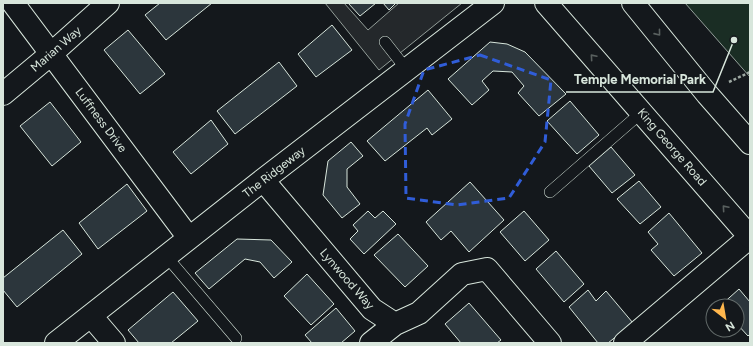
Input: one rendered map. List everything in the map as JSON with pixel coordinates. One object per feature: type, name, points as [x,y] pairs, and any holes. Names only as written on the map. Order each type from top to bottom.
[{"type":"main road","name":"Luffness Drive","points":[[13,3],[189,238]]},
{"type":"main road","name":"Marian Way","points":[[3,94],[51,54],[108,3]]},
{"type":"main road","name":"The Ridgeway","points":[[56,343],[263,180],[493,3]]},
{"type":"main road","name":"King George Road","points":[[546,3],[750,237]]},
{"type":"main road","points":[[633,3],[707,94],[750,143]]},
{"type":"main road","name":"Lynwood Way","points":[[263,180],[372,309],[395,324]]},
{"type":"main road","points":[[625,343],[750,237]]},
{"type":"main road","points":[[371,343],[395,324],[419,313],[462,274],[487,269],[550,343]]},
{"type":"main road","points":[[91,316],[114,343]]},
{"type":"lane","points":[[385,42],[407,70]]},
{"type":"lane","points":[[550,192],[642,112]]},
{"type":"lane","points":[[166,256],[236,338]]},
{"type":"path","points":[[728,82],[750,72]]},
{"type":"highlighted area","points":[[480,55],[551,80],[545,142],[509,198],[457,205],[406,198],[405,124],[424,70]]},
{"type":"green space","points":[[685,3],[750,3],[750,77]]},
{"type":"shaded area","points":[[325,3],[344,3],[368,30],[399,3],[462,3],[379,70]]},
{"type":"building","points":[[160,3],[212,3],[166,40],[145,15]]},
{"type":"building","points":[[348,3],[376,3],[360,16]]},
{"type":"building","points":[[383,3],[396,3],[389,10]]},
{"type":"building","points":[[332,25],[352,50],[316,77],[298,54]]},
{"type":"building","points":[[128,30],[165,74],[140,94],[104,50]]},
{"type":"building","points":[[490,42],[507,44],[525,52],[566,94],[539,116],[518,93],[524,86],[512,72],[493,71],[482,81],[489,90],[472,105],[448,79]]},
{"type":"building","points":[[279,62],[297,86],[235,134],[217,111]]},
{"type":"building","points":[[428,90],[452,119],[432,135],[427,128],[385,161],[367,141]]},
{"type":"building","points":[[570,101],[599,135],[577,154],[547,121]]},
{"type":"building","points":[[50,102],[81,142],[52,166],[20,126]]},
{"type":"building","points":[[211,120],[228,144],[191,174],[173,152]]},
{"type":"building","points":[[351,142],[363,156],[347,169],[347,187],[360,204],[342,218],[323,195],[328,161]]},
{"type":"building","points":[[611,147],[635,175],[612,193],[589,166]]},
{"type":"building","points":[[639,181],[661,207],[640,224],[617,199]]},
{"type":"building","points":[[470,182],[504,220],[469,252],[451,231],[441,240],[426,222]]},
{"type":"building","points":[[127,184],[147,211],[98,249],[79,223]]},
{"type":"building","points":[[368,211],[375,218],[383,211],[396,224],[364,254],[350,239],[358,231],[353,225]]},
{"type":"building","points":[[524,211],[549,240],[525,261],[500,232]]},
{"type":"building","points":[[669,213],[702,253],[674,276],[651,250],[658,244],[648,232]]},
{"type":"building","points":[[63,230],[82,254],[17,307],[3,290],[3,278]]},
{"type":"building","points":[[398,234],[428,266],[405,287],[374,255]]},
{"type":"building","points":[[237,239],[271,240],[292,262],[274,278],[260,262],[245,259],[209,289],[195,273]]},
{"type":"building","points":[[556,251],[584,284],[564,302],[536,269]]},
{"type":"building","points":[[307,274],[334,304],[311,325],[284,296]]},
{"type":"building","points":[[739,289],[750,302],[750,334],[748,336],[745,333],[745,298],[729,298]]},
{"type":"building","points":[[588,290],[596,301],[606,291],[633,323],[608,343],[598,343],[569,307]]},
{"type":"building","points":[[173,292],[198,321],[171,343],[139,343],[128,330]]},
{"type":"building","points":[[469,303],[501,340],[497,343],[461,343],[445,324]]},
{"type":"building","points":[[336,308],[355,331],[341,343],[312,343],[305,335]]},
{"type":"place","name":"Temple Memorial Park","points":[[734,40]]}]
